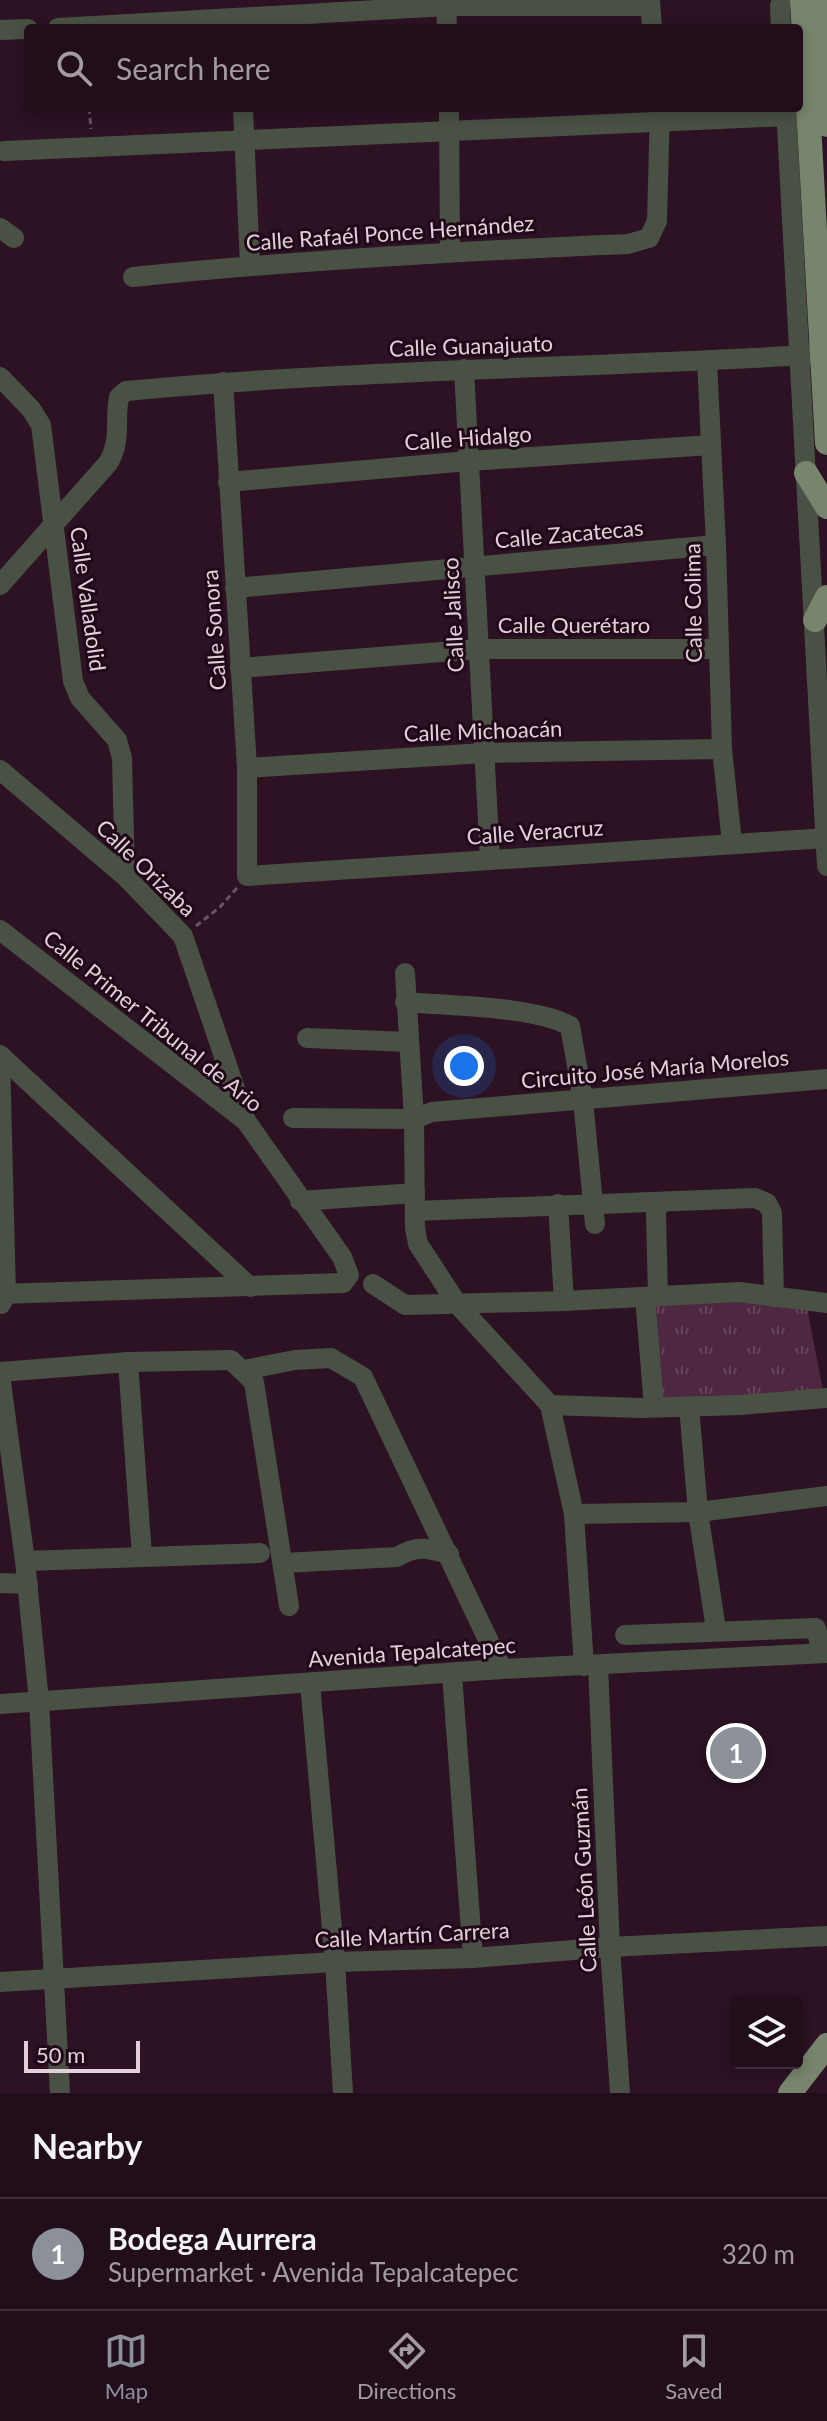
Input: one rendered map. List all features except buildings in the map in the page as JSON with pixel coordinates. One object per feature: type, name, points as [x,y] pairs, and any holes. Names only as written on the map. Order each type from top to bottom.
[{"type":"main road","points":[[802,0],[803,24]]},
{"type":"main road","points":[[821,0],[827,125]]},
{"type":"main road","points":[[803,24],[817,364],[827,443]]},
{"type":"main road","points":[[806,473],[827,507]]},
{"type":"main road","points":[[815,620],[827,597]]},
{"type":"main road","points":[[790,2093],[827,2045]]},
{"type":"street","points":[[781,24],[782,0]]},
{"type":"street","points":[[446,3],[447,24]]},
{"type":"street","points":[[118,24],[446,3],[650,3],[652,24]]},
{"type":"street","points":[[0,30],[24,29]]},
{"type":"street","points":[[243,112],[250,265]]},
{"type":"street","points":[[449,112],[450,251]]},
{"type":"street","points":[[4,151],[449,132],[660,116],[787,112],[817,364],[806,473],[827,866]]},
{"type":"street","name":"Calle Rafaél Ponce Hernández","points":[[133,277],[450,251],[628,244],[649,238],[657,221],[660,116]]},
{"type":"street","name":"Calle Guanajuato","points":[[54,525],[113,455],[119,436],[119,397],[126,391],[223,382],[464,369],[707,361],[817,364]]},
{"type":"street","name":"Calle Colima","points":[[707,361],[722,749],[732,843]]},
{"type":"street","name":"Calle Jalisco","points":[[464,369],[490,859]]},
{"type":"street","name":"Calle Valladolid","points":[[0,377],[31,409],[41,425],[73,681],[80,698],[117,740],[122,758],[125,876]]},
{"type":"street","name":"Calle Sonora","points":[[223,382],[247,768],[247,876]]},
{"type":"street","name":"Calle Hidalgo","points":[[228,482],[469,461],[711,445]]},
{"type":"street","points":[[0,585],[54,525]]},
{"type":"street","name":"Calle Zacatecas","points":[[235,588],[716,545]]},
{"type":"street","name":"Calle Querétaro","points":[[240,668],[479,649],[717,649]]},
{"type":"street","name":"Calle Michoacán","points":[[247,768],[484,753],[722,749]]},
{"type":"street","name":"Calle Orizaba","points":[[0,770],[125,876],[183,936],[246,1121]]},
{"type":"street","name":"Calle Veracruz","points":[[247,876],[826,838]]},
{"type":"street","name":"Calle Primer Tribunal de Ario","points":[[0,930],[246,1121],[342,1257],[349,1275],[343,1283],[250,1287]]},
{"type":"street","points":[[405,973],[418,1244],[458,1305],[550,1405],[574,1514],[591,1665]]},
{"type":"street","points":[[405,1002],[534,1014],[556,1018],[570,1026],[583,1100],[595,1224]]},
{"type":"street","points":[[307,1038],[409,1042]]},
{"type":"street","points":[[0,1056],[250,1287]]},
{"type":"street","points":[[0,1056],[2,1298],[250,1287]]},
{"type":"street","name":"Circuito José María Morelos","points":[[293,1118],[414,1119],[432,1112],[827,1079]]},
{"type":"street","points":[[300,1201],[558,1204],[755,1198],[767,1203],[772,1213],[774,1297]]},
{"type":"street","points":[[648,1407],[651,1297],[659,1202]]},
{"type":"street","points":[[558,1204],[564,1301]]},
{"type":"street","points":[[373,1284],[405,1305],[739,1292],[827,1303]]},
{"type":"street","points":[[60,2093],[39,1701],[28,1584],[0,1373],[128,1362],[238,1365],[331,1358],[363,1377],[502,1669]]},
{"type":"street","points":[[128,1362],[142,1556]]},
{"type":"street","points":[[238,1365],[254,1382],[289,1606]]},
{"type":"street","points":[[550,1405],[689,1406],[827,1398]]},
{"type":"street","points":[[689,1406],[698,1512],[716,1629]]},
{"type":"street","points":[[574,1514],[698,1512],[827,1496]]},
{"type":"street","points":[[283,1563],[397,1557],[423,1547],[449,1554]]},
{"type":"street","points":[[25,1561],[260,1553]]},
{"type":"street","points":[[0,1583],[28,1584]]},
{"type":"street","points":[[625,1635],[716,1629],[816,1628],[825,1653]]},
{"type":"street","name":"Avenida Tepalcatepec","points":[[0,1704],[502,1669],[825,1653]]},
{"type":"street","name":"Calle León Guzmán","points":[[591,1665],[620,2093]]},
{"type":"street","points":[[452,1674],[473,1958]]},
{"type":"street","points":[[310,1683],[335,1962],[343,2093]]},
{"type":"street","name":"Calle Martín Carrera","points":[[0,1982],[827,1936]]},
{"type":"path","points":[[183,936],[220,907],[247,876]]},
{"type":"green space","points":[[647,1298],[806,1302],[824,1396],[655,1406]]},
{"type":"place","name":"Bodega Aurrera","points":[[736,1753]]}]
